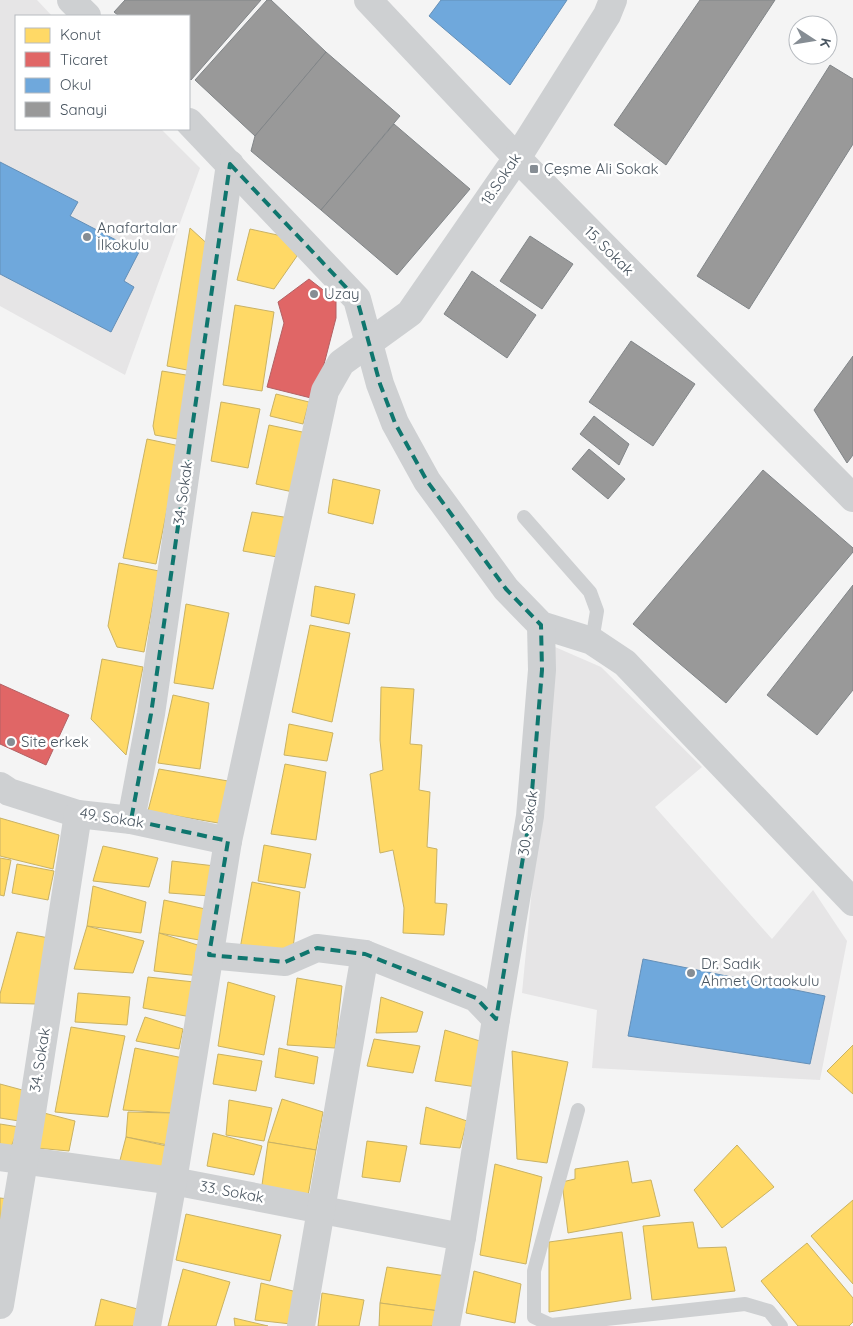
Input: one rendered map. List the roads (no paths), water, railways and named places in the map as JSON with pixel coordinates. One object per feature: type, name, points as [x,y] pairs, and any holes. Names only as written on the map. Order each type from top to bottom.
[{"type":"street","points":[[71,0],[86,15]]},
{"type":"street","name":"15. Sokak","points":[[368,0],[516,158],[853,498]]},
{"type":"street","name":"18.Sokak","points":[[147,1326],[228,840],[325,391],[341,362],[410,313],[516,158],[607,15],[613,0]]},
{"type":"street","points":[[190,123],[357,299],[380,384],[395,423],[427,481],[506,590],[541,625],[592,641],[625,663],[853,902]]},
{"type":"street","name":"34. Sokak","points":[[131,820],[152,714],[230,164]]},
{"type":"street","name":"30. Sokak","points":[[446,1326],[530,816],[542,670],[541,625]]},
{"type":"street","name":"49. Sokak","points":[[0,786],[9,792],[78,814],[131,820],[228,840]]},
{"type":"street","name":"34. Sokak","points":[[0,1305],[12,1160],[78,814]]},
{"type":"street","points":[[209,954],[286,962],[317,948],[365,954],[476,998],[496,1019]]},
{"type":"street","points":[[301,1326],[365,954]]},
{"type":"street","name":"33. Sokak","points":[[12,1160],[172,1181],[462,1237]]},
{"type":"lane","points":[[524,517],[590,592],[598,611],[592,641]]},
{"type":"lane","points":[[578,1110],[534,1271],[534,1317],[552,1325],[745,1304],[769,1311],[781,1326]]},
{"type":"place","name":"Çeşme Ali Sokak","points":[[534,169]]},
{"type":"place","name":"Anafartalar İlkokulu","points":[[87,237]]},
{"type":"place","name":"Uzay","points":[[314,294]]},
{"type":"place","name":"Site erkek","points":[[11,742]]},
{"type":"place","name":"Dr. Sadık Ahmet Ortaokulu","points":[[691,973]]}]
